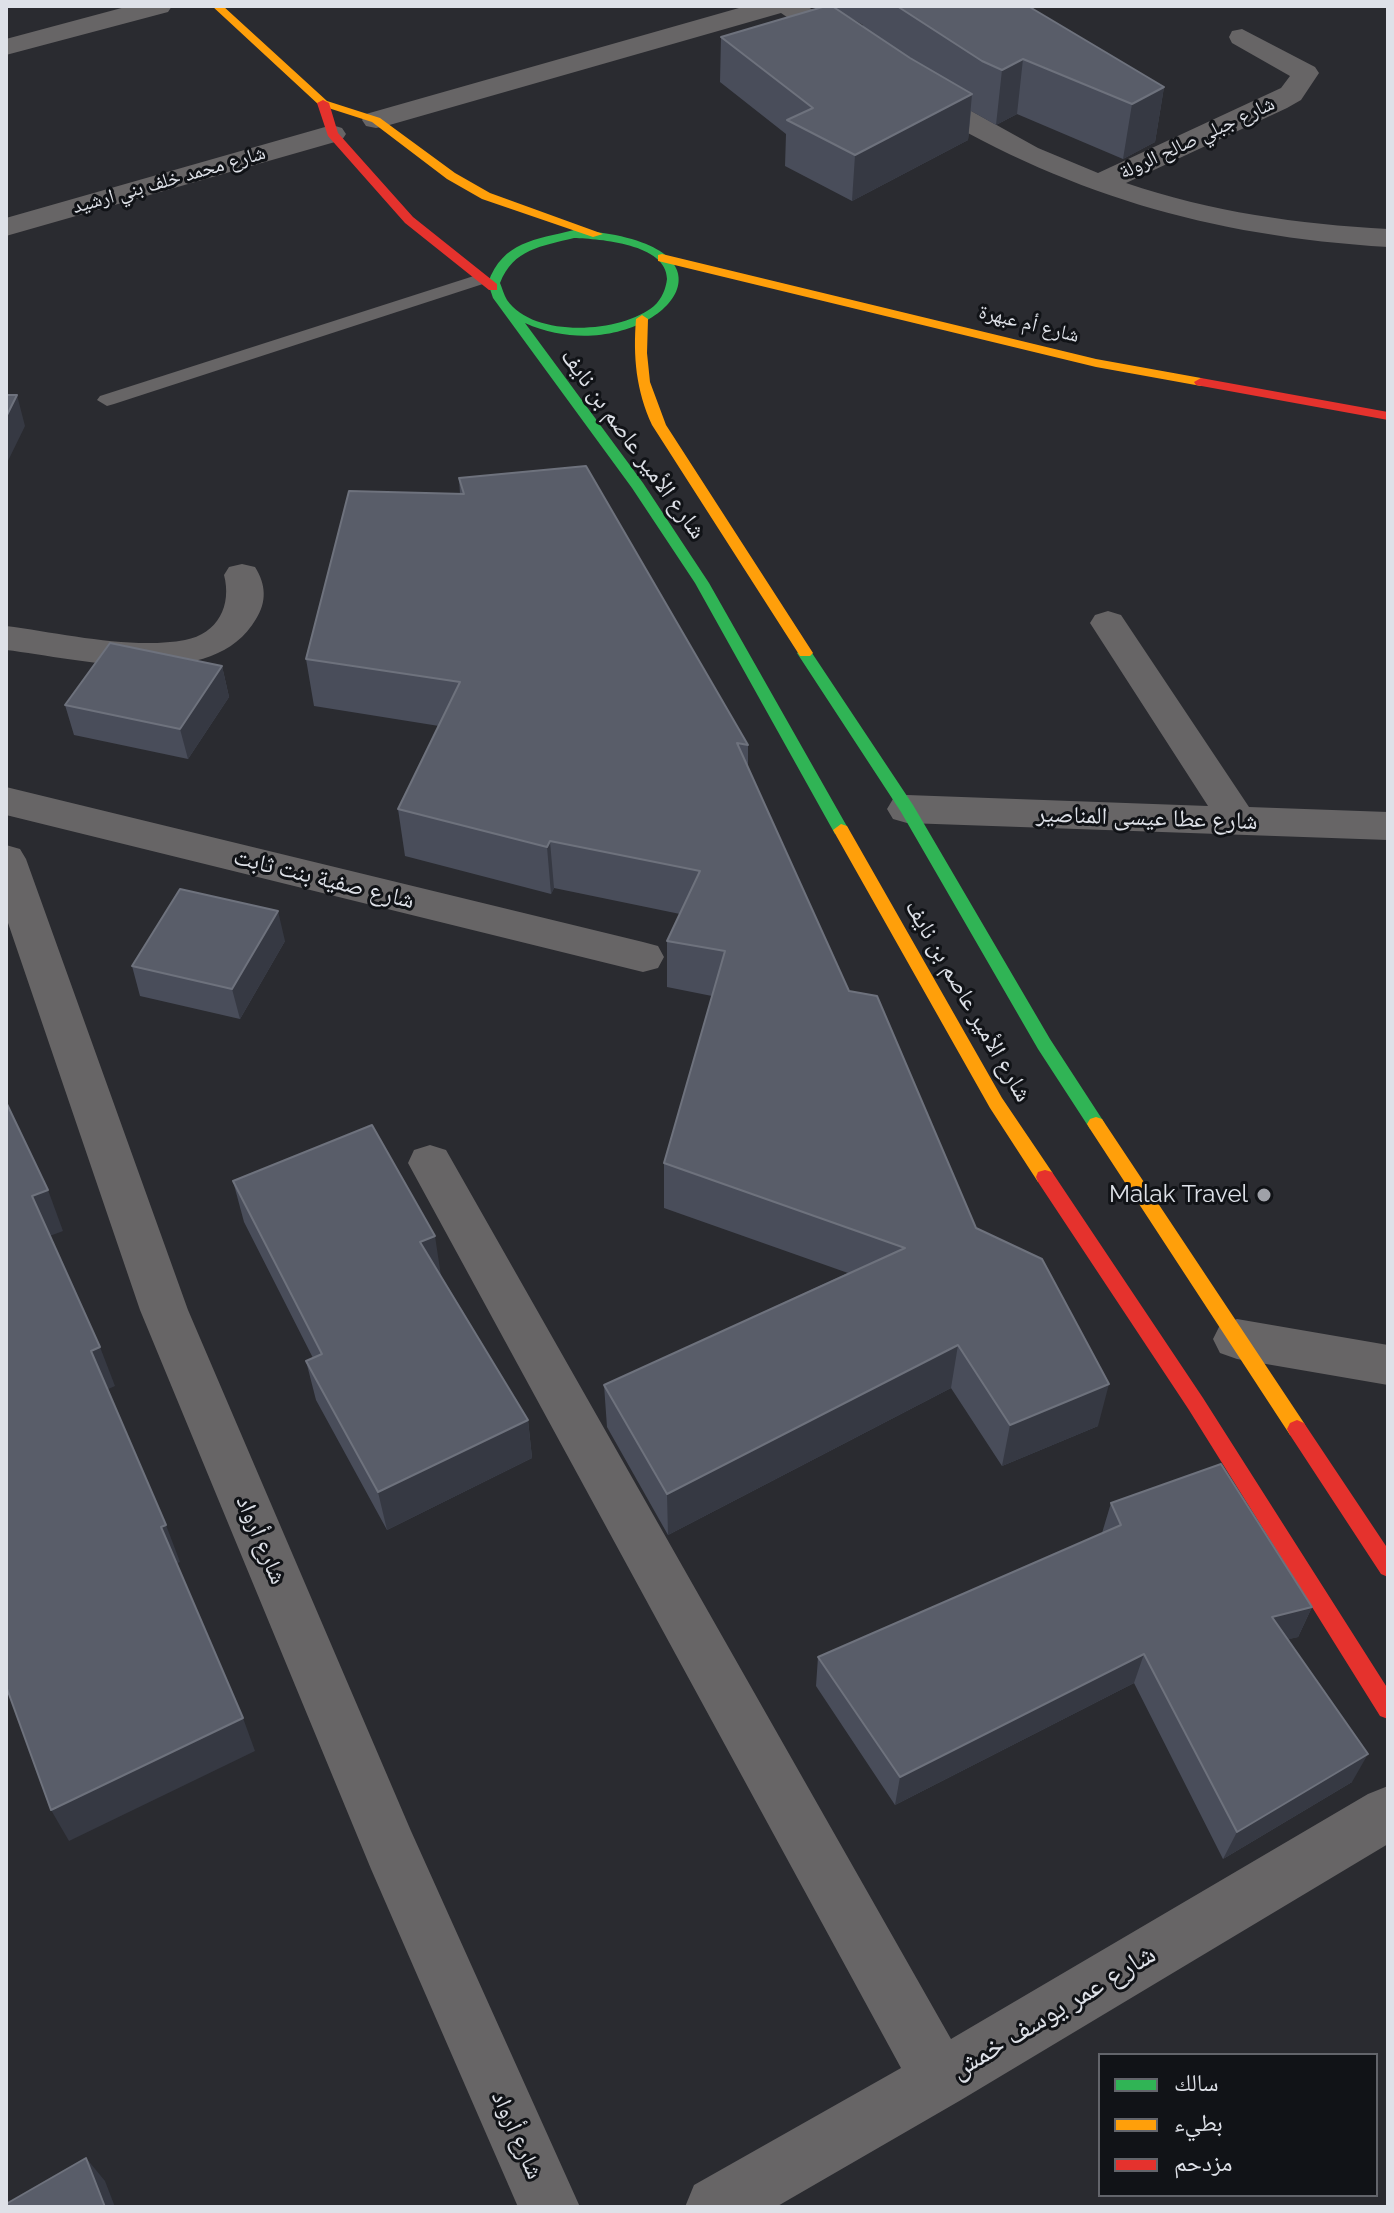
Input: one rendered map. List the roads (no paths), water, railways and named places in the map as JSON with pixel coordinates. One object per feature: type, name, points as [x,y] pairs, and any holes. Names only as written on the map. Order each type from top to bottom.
[{"type":"main road","points":[[217,6],[323,103],[376,120],[451,176],[486,196],[597,234]]},
{"type":"main road","points":[[323,103],[332,134],[409,220],[486,283],[502,263],[532,244],[552,237],[597,234]]},
{"type":"main road","name":"شارع أم عبهرة","points":[[597,234],[635,242],[662,258],[1096,363],[1388,416]]},
{"type":"main road","points":[[511,314],[550,330],[574,332],[621,327],[642,319],[680,291],[662,258]]},
{"type":"main road","name":"شارع الأمير عاصم بن نايف","points":[[486,283],[638,486],[702,583],[996,1103],[1196,1404],[1388,1709]]},
{"type":"main road","name":"شارع الأمير عاصم بن نايف","points":[[642,319],[637,374],[646,404],[667,441],[907,809],[1044,1044],[1388,1567]]},
{"type":"street","points":[[6,47],[159,6]]},
{"type":"street","points":[[376,120],[775,6]]},
{"type":"street","points":[[789,6],[877,65]]},
{"type":"street","name":"شارع جبلي صالح الرولة","points":[[1101,183],[1277,102],[1301,83],[1305,73],[1242,37]]},
{"type":"street","points":[[902,82],[965,124],[1101,183],[1241,224],[1289,232],[1388,238]]},
{"type":"street","name":"شارع محمد خلف بني ارشيد","points":[[6,227],[332,134]]},
{"type":"street","points":[[6,638],[126,651],[185,652],[208,646],[230,629],[242,612],[247,597],[242,575]]},
{"type":"street","points":[[1108,623],[1238,821]]},
{"type":"street","name":"شارع صفية بنت ثابت","points":[[6,801],[643,957]]},
{"type":"street","name":"شارع عطا عيسى المناصير","points":[[907,809],[1388,826]]},
{"type":"street","name":"شارع أرواد","points":[[6,859],[164,1310],[391,1850],[549,2207]]},
{"type":"street","points":[[430,1163],[940,2079]]},
{"type":"street","points":[[1237,1339],[1388,1365]]},
{"type":"street","name":"شارع عمر يوسف خمش","points":[[716,2207],[940,2079],[1388,1813]]},
{"type":"lane","points":[[107,400],[486,283]]},
{"type":"place","name":"Malak Travel","points":[[1264,1195]]}]
